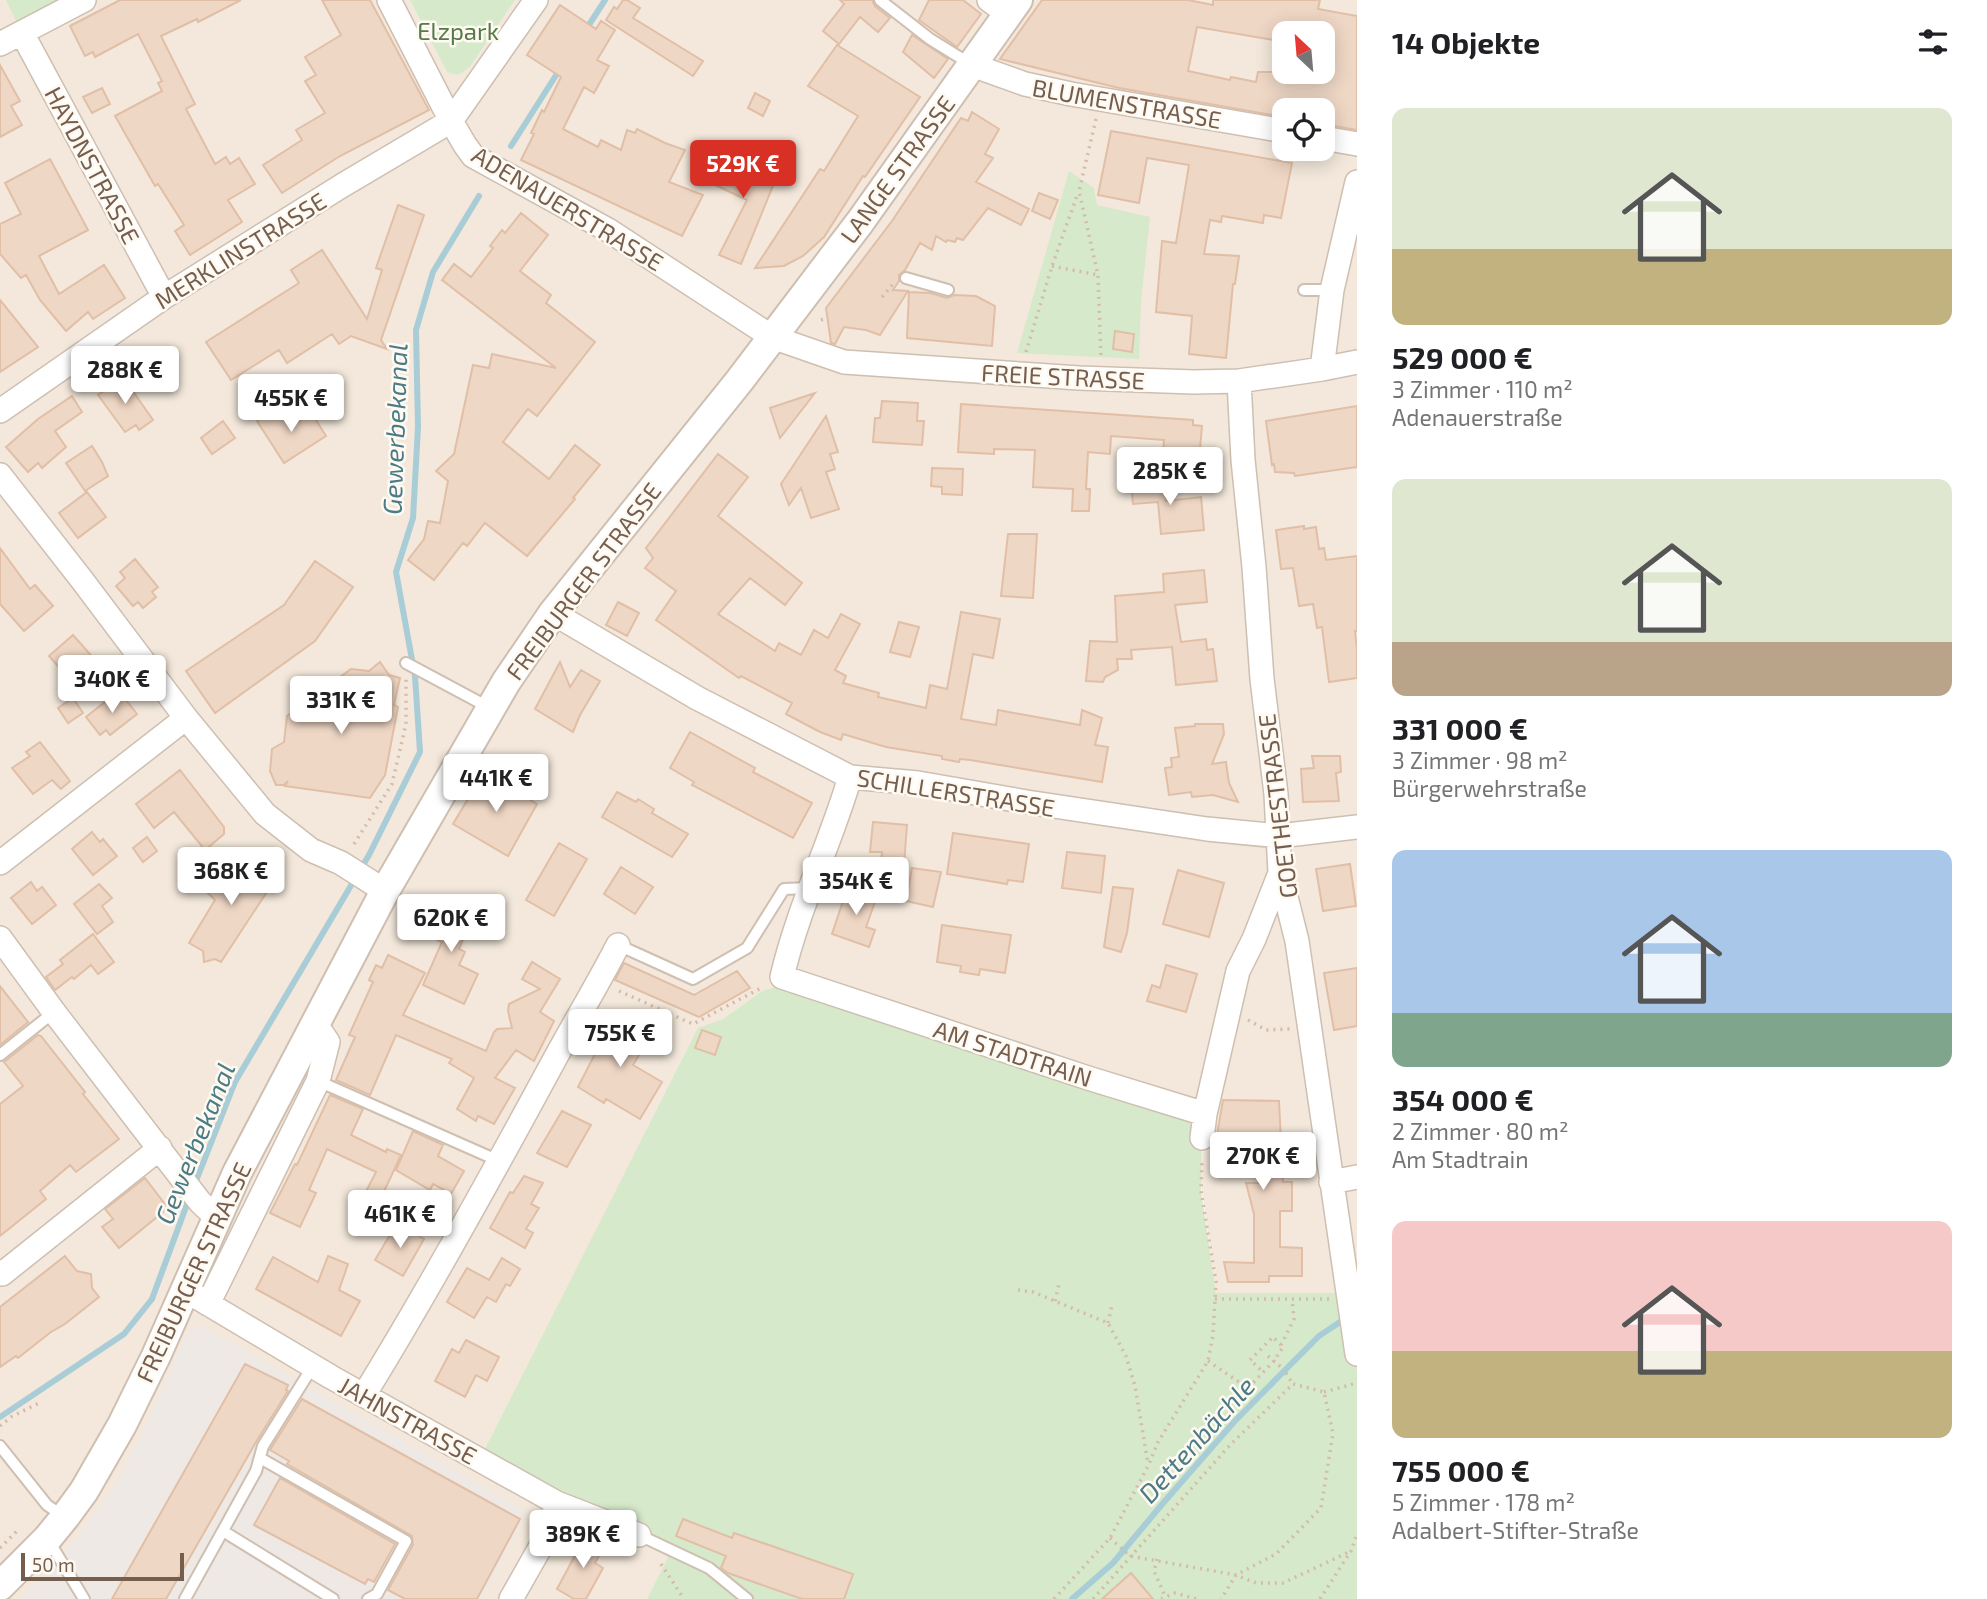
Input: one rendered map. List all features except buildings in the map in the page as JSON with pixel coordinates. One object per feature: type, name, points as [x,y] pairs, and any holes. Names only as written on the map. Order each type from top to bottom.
[{"type":"street","points":[[0,44],[83,0]]},
{"type":"street","name":"ADENAUERSTRASSE","points":[[389,0],[451,121],[473,156],[608,230],[772,337]]},
{"type":"street","points":[[451,121],[536,0]]},
{"type":"street","name":"LANGE STRASSE","points":[[772,337],[860,222],[972,65],[1005,5]]},
{"type":"street","name":"HAYDNSTRASSE","points":[[22,33],[164,297]]},
{"type":"street","name":"BLUMENSTRASSE","points":[[972,65],[1025,84],[1272,129]]},
{"type":"street","name":"MERKLINSTRASSE","points":[[0,411],[164,297],[451,121]]},
{"type":"street","points":[[1335,140],[1357,144]]},
{"type":"street","points":[[1322,369],[1332,290],[1357,182]]},
{"type":"street","name":"FREIE STRASSE","points":[[772,337],[844,362],[1102,379],[1239,381],[1357,362]]},
{"type":"street","name":"FREIBURGER STRASSE","points":[[196,1297],[208,1209],[237,1173],[315,1023],[378,886],[552,613],[772,337]]},
{"type":"street","name":"GOETHESTRASSE","points":[[1239,381],[1243,460],[1262,679],[1276,794],[1280,873],[1297,941],[1327,1140],[1348,1309],[1357,1354]]},
{"type":"street","points":[[0,475],[186,718],[265,814],[311,850],[341,863],[378,886]]},
{"type":"street","name":"SCHILLERSTRASSE","points":[[552,613],[697,698],[850,777],[918,783],[1207,829],[1279,836],[1357,827]]},
{"type":"street","points":[[0,863],[186,718]]},
{"type":"street","points":[[782,977],[789,946],[850,777]]},
{"type":"street","points":[[1202,1138],[1205,1114],[1238,971],[1254,939],[1280,873]]},
{"type":"street","points":[[0,938],[54,1012],[208,1209]]},
{"type":"street","points":[[364,1395],[406,1327],[618,944]]},
{"type":"street","name":"AM STADTRAIN","points":[[782,977],[1205,1114]]},
{"type":"street","name":"FREIBURGER STRASSE","points":[[0,1586],[56,1528],[84,1491],[122,1425],[156,1356],[196,1297],[318,1081],[328,1042],[315,1023]]},
{"type":"street","points":[[1,1274],[160,1148]]},
{"type":"street","points":[[1331,1182],[1357,1177]]},
{"type":"street","name":"JAHNSTRASSE","points":[[196,1297],[557,1503],[639,1535]]},
{"type":"street","points":[[511,1599],[545,1539],[557,1503]]},
{"type":"lane","points":[[880,0],[930,39],[972,65]]},
{"type":"lane","points":[[906,278],[948,290]]},
{"type":"lane","points":[[1304,290],[1332,290]]},
{"type":"lane","points":[[406,663],[490,708]]},
{"type":"lane","points":[[618,944],[692,979],[747,948],[784,889],[809,888]]},
{"type":"lane","points":[[0,1055],[54,1012]]},
{"type":"lane","points":[[318,1081],[499,1161]]},
{"type":"lane","points":[[185,1599],[257,1471],[263,1446],[313,1366]]},
{"type":"lane","points":[[0,1446],[47,1505],[84,1599]]},
{"type":"lane","points":[[260,1458],[406,1541],[377,1594],[368,1599]]},
{"type":"lane","points":[[223,1531],[333,1599]]},
{"type":"lane","points":[[639,1535],[709,1568],[747,1599]]},
{"type":"path","points":[[1020,374],[1052,266],[1079,191],[1101,99]]},
{"type":"path","points":[[1079,191],[1098,275],[1102,379]]},
{"type":"path","points":[[1052,266],[1098,275]]},
{"type":"path","points":[[882,298],[892,283]]},
{"type":"path","points":[[821,320],[828,318]]},
{"type":"path","points":[[341,863],[392,784],[406,724],[406,663]]},
{"type":"path","points":[[597,986],[611,988],[693,1024],[782,977]]},
{"type":"path","points":[[1229,1009],[1266,1030],[1309,1028]]},
{"type":"path","points":[[1054,1599],[1110,1538],[1158,1442],[1208,1361],[1213,1335],[1216,1282],[1201,1191],[1202,1138]]},
{"type":"path","points":[[1055,1301],[1059,1284]]},
{"type":"path","points":[[1018,1290],[1033,1292],[1108,1323],[1126,1356],[1135,1386],[1148,1466]]},
{"type":"path","points":[[1216,1299],[1292,1299],[1348,1309]]},
{"type":"path","points":[[1208,1361],[1248,1388],[1283,1347],[1281,1345],[1294,1319],[1292,1299]]},
{"type":"path","points":[[1108,1323],[1112,1305]]},
{"type":"path","points":[[1262,1371],[1250,1360],[1273,1337],[1281,1345]]},
{"type":"path","points":[[1268,1356],[1280,1367]]},
{"type":"path","points":[[1286,1373],[1293,1384],[1324,1392],[1357,1383]]},
{"type":"path","points":[[1093,1599],[1230,1445],[1293,1384]]},
{"type":"path","points":[[1221,1599],[1236,1575],[1276,1554],[1321,1508],[1334,1433],[1324,1392]]},
{"type":"path","points":[[0,1426],[38,1403]]},
{"type":"path","points":[[1320,1599],[1351,1551],[1357,1534]]},
{"type":"path","points":[[639,1535],[682,1598]]},
{"type":"path","points":[[1110,1538],[1130,1556],[1236,1575],[1256,1583],[1283,1583],[1351,1551]]},
{"type":"path","points":[[1157,1559],[1154,1571],[1163,1598],[1175,1593],[1197,1599]]},
{"type":"shaded area","points":[[0,0],[410,0],[447,72],[470,67],[515,0],[1357,0],[1357,1354],[1347,1293],[1216,1293],[1201,1182],[1205,1114],[762,991],[723,1019],[698,1029],[668,1550],[667,1559],[647,1599],[0,1599]]},
{"type":"shaded area","points":[[203,1327],[527,1512],[481,1599],[20,1599],[77,1538],[116,1483],[147,1424],[188,1331]]},
{"type":"green space","points":[[6,0],[60,0],[17,23]]},
{"type":"green space","name":"Elzpark","points":[[410,0],[515,0],[470,67],[458,75],[447,72]]},
{"type":"green space","points":[[1069,171],[1094,188],[1097,205],[1150,217],[1141,301],[1139,359],[1017,353]]},
{"type":"green space","points":[[774,985],[1205,1114],[1201,1191],[1216,1293],[1347,1293],[1357,1354],[1357,1599],[647,1599],[667,1559],[668,1550],[480,1459],[698,1028],[723,1019]]},
{"type":"waterway","name":"Gewerbekanal","points":[[585,31],[605,0]]},
{"type":"waterway","name":"Gewerbekanal","points":[[511,146],[560,69]]},
{"type":"waterway","name":"Gewerbekanal","points":[[194,1186],[235,1082],[369,855],[420,752],[415,676],[396,572],[413,518],[418,427],[416,330],[433,272],[479,196]]},
{"type":"waterway","name":"Gewerbekanal","points":[[0,1417],[124,1334],[152,1299],[190,1196]]},
{"type":"waterway","name":"Dettenbächle","points":[[1072,1599],[1113,1563],[1234,1422],[1319,1336],[1348,1318]]}]
